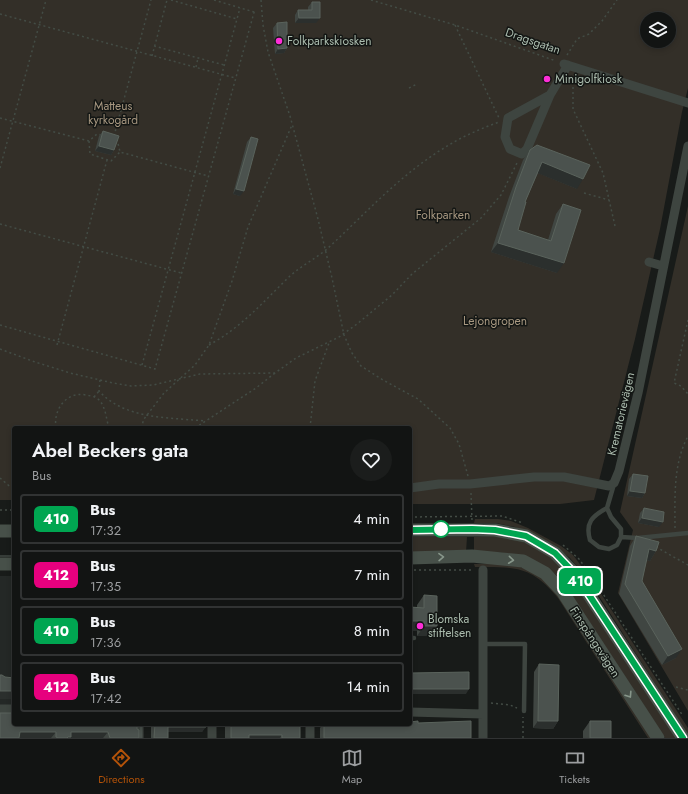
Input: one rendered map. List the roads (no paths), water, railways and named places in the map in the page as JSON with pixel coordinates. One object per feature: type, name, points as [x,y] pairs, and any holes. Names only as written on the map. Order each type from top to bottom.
[{"type":"main road","name":"Finspångsvägen","points":[[412,530],[495,530],[526,536],[555,553],[576,575],[683,738]]},
{"type":"main road","points":[[0,531],[12,531]]},
{"type":"main road","name":"Finspångsvägen","points":[[412,558],[472,556],[523,561],[545,573],[562,591],[658,738]]},
{"type":"main road","points":[[0,564],[12,564]]},
{"type":"street","points":[[550,95],[508,118],[505,137],[510,149],[522,154],[527,149],[550,95],[568,65],[688,103]]},
{"type":"street","name":"Krematorievägen","points":[[614,483],[620,471],[638,393],[688,146]]},
{"type":"street","points":[[649,262],[663,266]]},
{"type":"street","points":[[412,488],[439,484],[470,484],[534,477],[564,477],[608,486],[614,483]]},
{"type":"street","points":[[483,570],[483,738]]},
{"type":"street","points":[[0,710],[12,709]]},
{"type":"street","points":[[412,712],[483,714]]},
{"type":"street","points":[[139,726],[139,738]]},
{"type":"street","points":[[212,726],[212,738]]},
{"type":"street","points":[[310,726],[310,738]]},
{"type":"lane","points":[[607,508],[590,520],[588,531],[590,540],[599,547],[609,549],[617,546],[621,537],[621,529],[611,517],[607,508],[614,483]]},
{"type":"lane","points":[[621,537],[638,538],[675,533],[688,533]]},
{"type":"lane","points":[[483,644],[525,644],[524,711]]},
{"type":"tram line","points":[[0,556],[12,556]]},
{"type":"tram line","points":[[141,726],[141,738]]},
{"type":"place","name":"Folkparkskiosken","points":[[279,41]]},
{"type":"place","name":"Minigolfkiosk","points":[[547,79]]},
{"type":"place","name":"Blomska stiftelsen","points":[[420,626]]},
{"type":"park label","name":"Matteus kyrkogård","points":[[113,113]]},
{"type":"park label","name":"Folkparken","points":[[443,215]]},
{"type":"park label","name":"Lejongropen","points":[[495,321]]}]
